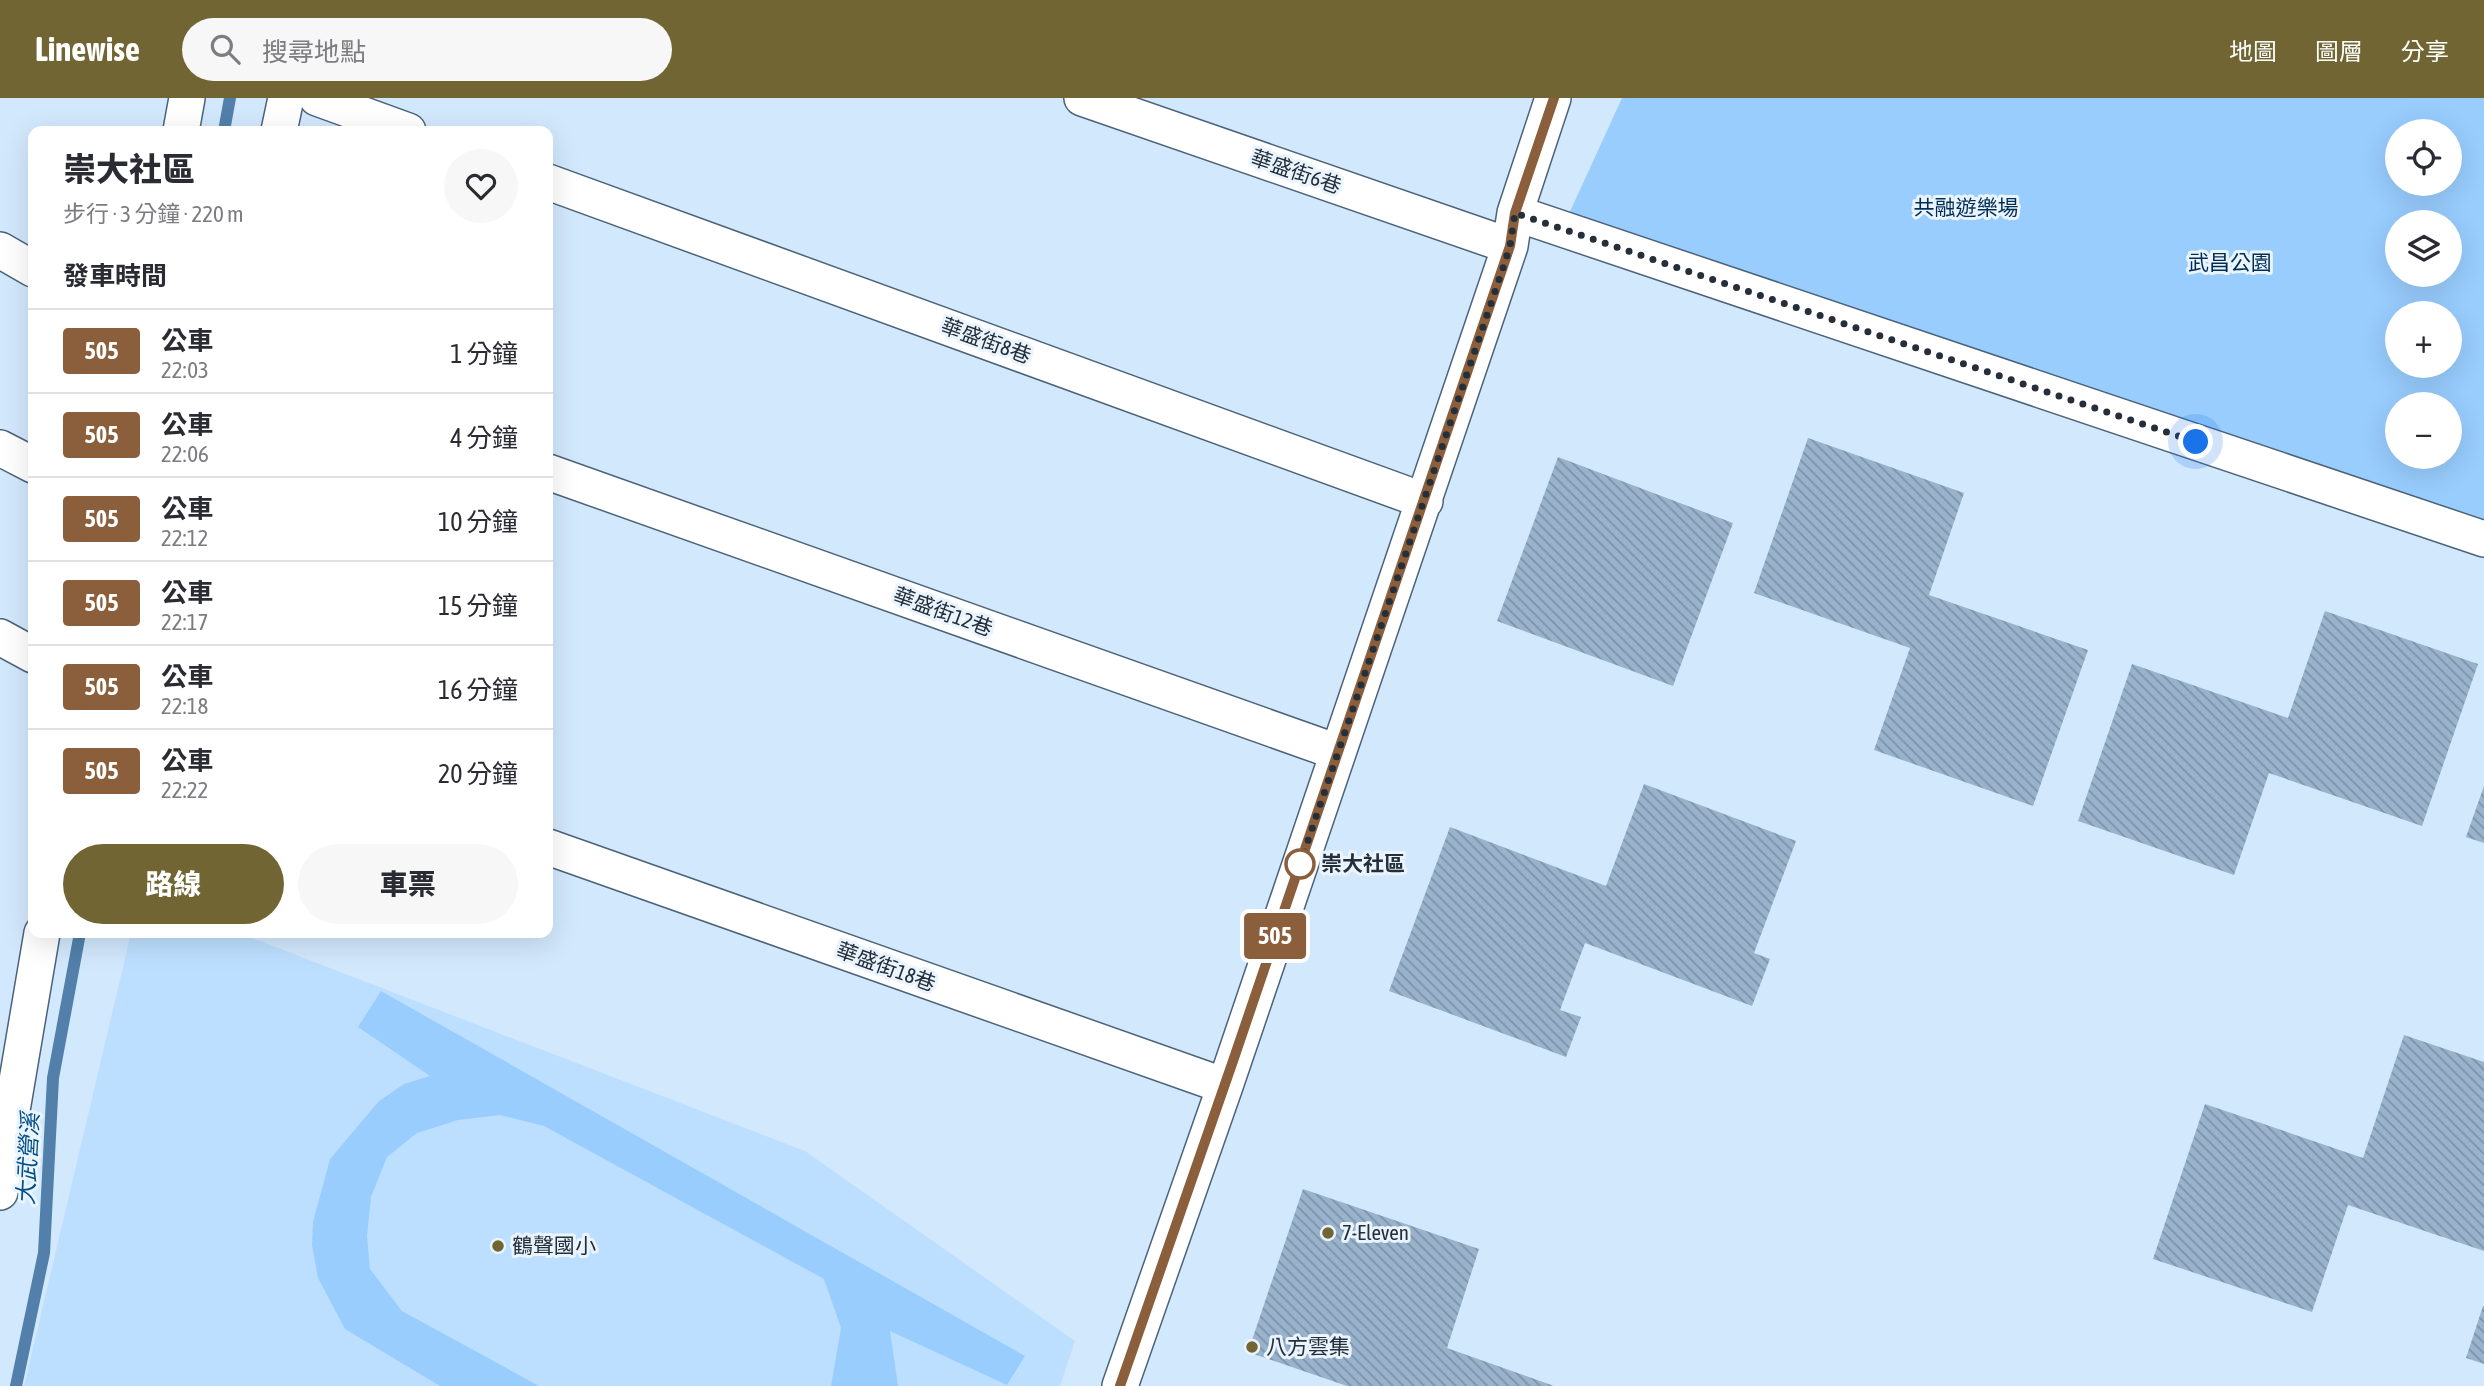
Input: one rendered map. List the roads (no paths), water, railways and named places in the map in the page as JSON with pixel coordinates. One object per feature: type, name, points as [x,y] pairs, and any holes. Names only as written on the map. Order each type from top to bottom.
[{"type":"street","points":[[182,126],[187,98]]},
{"type":"street","points":[[280,126],[286,98]]},
{"type":"street","points":[[317,98],[394,126]]},
{"type":"street","name":"華盛街6巷","points":[[1082,98],[1512,229],[2484,538]]},
{"type":"street","points":[[1119,1386],[1225,1086],[1425,500],[1553,98]]},
{"type":"street","name":"華盛街8巷","points":[[553,184],[1425,500]]},
{"type":"street","points":[[0,250],[28,266]]},
{"type":"street","points":[[0,448],[28,462]]},
{"type":"street","name":"華盛街12巷","points":[[553,474],[1337,752]]},
{"type":"street","points":[[0,637],[28,652]]},
{"type":"street","name":"華盛街18巷","points":[[553,848],[1225,1086]]},
{"type":"street","points":[[0,1192],[12,1041],[41,938]]},
{"type":"waterway","name":"大武營溪","points":[[225,126],[230,98]]},
{"type":"waterway","name":"大武營溪","points":[[16,1386],[44,1253],[53,1078],[79,938]]},
{"type":"place","name":"崇大社區","points":[[1300,864]]},
{"type":"place","name":"7-Eleven","points":[[1328,1233]]},
{"type":"place","name":"鶴聲國小","points":[[498,1246]]},
{"type":"place","name":"八方雲集","points":[[1252,1347]]},
{"type":"park label","name":"共融遊樂場","points":[[1966,208]]},
{"type":"park label","name":"武昌公園","points":[[2230,263]]}]
